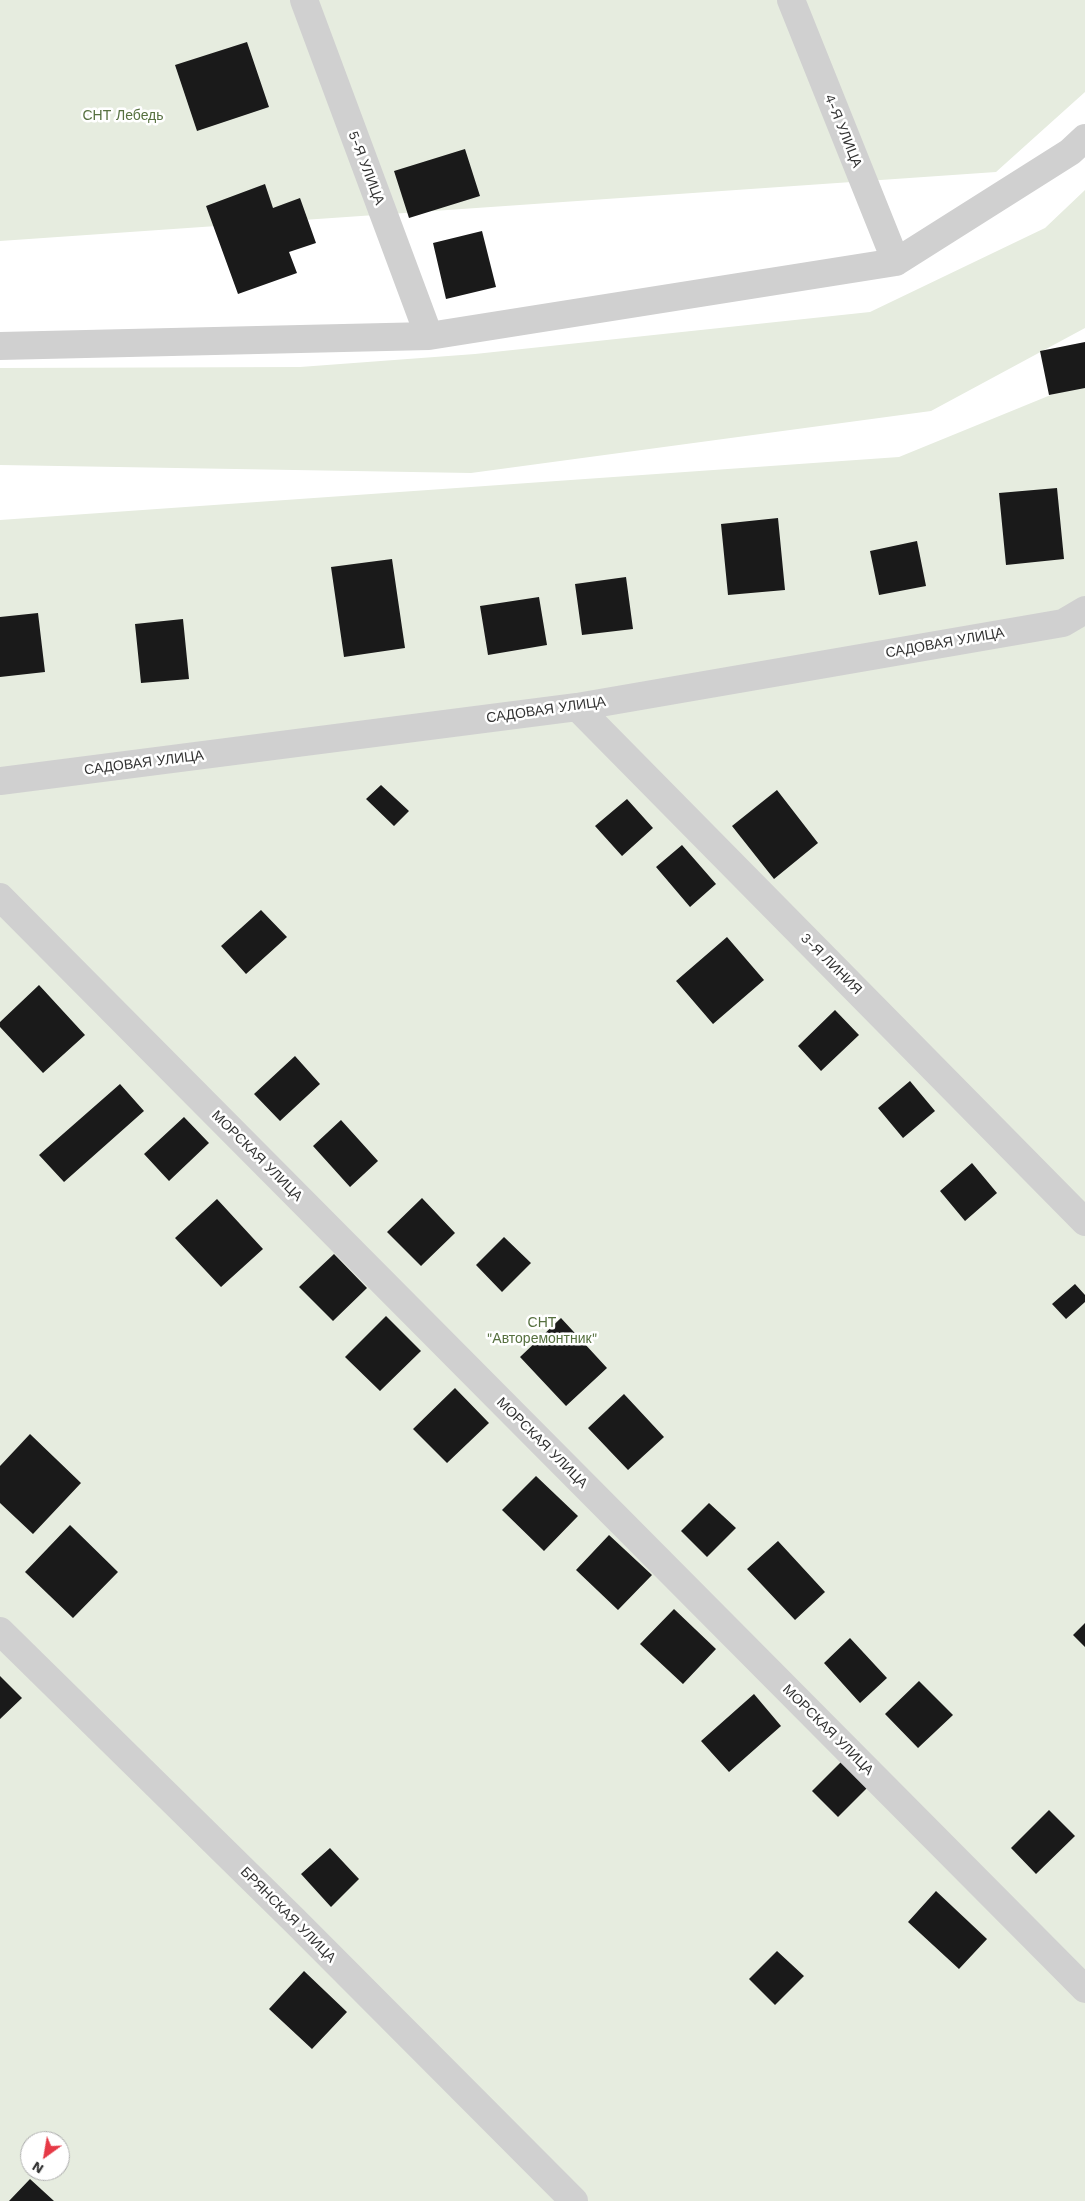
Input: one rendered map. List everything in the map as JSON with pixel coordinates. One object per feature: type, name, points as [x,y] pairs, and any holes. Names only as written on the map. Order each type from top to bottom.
[{"type":"street","name":"5-Я УЛИЦА","points":[[304,0],[429,336]]},
{"type":"street","name":"4-Я УЛИЦА","points":[[791,0],[896,262]]},
{"type":"street","points":[[0,346],[429,336],[896,262],[1070,152],[1085,138]]},
{"type":"street","name":"САДОВАЯ УЛИЦА","points":[[0,781],[577,707],[1063,623],[1085,610]]},
{"type":"street","name":"3-Я ЛИНИЯ","points":[[577,707],[1085,1222]]},
{"type":"street","name":"МОРСКАЯ УЛИЦА","points":[[0,897],[1085,1989]]},
{"type":"street","name":"БРЯНСКАЯ УЛИЦА","points":[[0,1631],[295,1921],[574,2201]]},
{"type":"green space","name":"СНТ Лебедь","points":[[0,0],[1085,0],[1085,92],[996,172],[0,241]]},
{"type":"green space","points":[[1085,190],[1085,328],[931,411],[471,473],[0,465],[0,368],[300,367],[475,354],[870,312],[1045,228]]},
{"type":"green space","name":"СНТ \"Авторемонтник\"","points":[[1085,381],[1085,2201],[0,2201],[0,520],[899,457]]},
{"type":"building","points":[[247,42],[269,107],[197,131],[175,65]]},
{"type":"building","points":[[465,149],[480,196],[409,218],[394,171]]},
{"type":"building","points":[[265,184],[273,208],[300,198],[316,243],[289,252],[297,273],[238,294],[206,206]]},
{"type":"building","points":[[482,231],[496,287],[446,299],[433,243]]},
{"type":"building","points":[[1085,342],[1085,388],[1049,395],[1040,351]]},
{"type":"building","points":[[1057,488],[1064,559],[1006,565],[999,493]]},
{"type":"building","points":[[778,518],[785,590],[728,595],[721,524]]},
{"type":"building","points":[[917,541],[926,586],[879,595],[870,551]]},
{"type":"building","points":[[392,559],[405,648],[344,657],[331,567]]},
{"type":"building","points":[[626,577],[633,629],[582,635],[575,584]]},
{"type":"building","points":[[539,597],[547,645],[488,655],[480,606]]},
{"type":"building","points":[[38,613],[45,672],[0,677],[0,617]]},
{"type":"building","points":[[183,619],[189,679],[141,683],[135,624]]},
{"type":"building","points":[[381,785],[409,811],[394,826],[366,799]]},
{"type":"building","points":[[777,790],[818,843],[774,879],[732,826]]},
{"type":"building","points":[[627,799],[653,828],[622,856],[595,826]]},
{"type":"building","points":[[682,845],[716,884],[690,907],[656,867]]},
{"type":"building","points":[[261,910],[287,937],[246,974],[221,946]]},
{"type":"building","points":[[727,937],[764,980],[713,1024],[676,981]]},
{"type":"building","points":[[39,985],[85,1035],[43,1073],[0,1027],[0,1022]]},
{"type":"building","points":[[835,1010],[859,1035],[821,1071],[798,1046]]},
{"type":"building","points":[[295,1056],[320,1084],[280,1121],[254,1094]]},
{"type":"building","points":[[910,1081],[935,1111],[903,1138],[878,1108]]},
{"type":"building","points":[[120,1084],[144,1111],[64,1182],[39,1155]]},
{"type":"building","points":[[184,1117],[209,1143],[169,1181],[144,1154]]},
{"type":"building","points":[[341,1120],[378,1161],[350,1187],[313,1146]]},
{"type":"building","points":[[972,1163],[997,1193],[965,1221],[940,1191]]},
{"type":"building","points":[[422,1198],[455,1233],[421,1266],[387,1232]]},
{"type":"building","points":[[217,1199],[263,1249],[221,1287],[175,1238]]},
{"type":"building","points":[[504,1237],[531,1263],[502,1292],[476,1265]]},
{"type":"building","points":[[334,1254],[367,1288],[333,1321],[299,1287]]},
{"type":"building","points":[[1075,1284],[1085,1295],[1085,1302],[1066,1319],[1052,1304]]},
{"type":"building","points":[[386,1316],[421,1351],[380,1391],[345,1357]]},
{"type":"building","points":[[561,1318],[607,1368],[566,1406],[520,1357]]},
{"type":"building","points":[[455,1388],[489,1423],[447,1463],[413,1429]]},
{"type":"building","points":[[624,1394],[664,1437],[628,1470],[588,1428]]},
{"type":"building","points":[[30,1434],[81,1483],[33,1534],[0,1503],[0,1466]]},
{"type":"building","points":[[536,1476],[578,1516],[544,1551],[502,1510]]},
{"type":"building","points":[[709,1503],[736,1528],[707,1557],[681,1531]]},
{"type":"building","points":[[70,1525],[118,1572],[73,1618],[25,1572]]},
{"type":"building","points":[[609,1535],[652,1575],[618,1610],[576,1570]]},
{"type":"building","points":[[778,1541],[825,1592],[795,1620],[747,1569]]},
{"type":"building","points":[[674,1609],[716,1649],[683,1684],[640,1644]]},
{"type":"building","points":[[1085,1623],[1085,1647],[1073,1635]]},
{"type":"building","points":[[850,1638],[887,1678],[860,1703],[824,1663]]},
{"type":"building","points":[[0,1676],[22,1698],[0,1719]]},
{"type":"building","points":[[919,1681],[953,1715],[918,1748],[885,1714]]},
{"type":"building","points":[[754,1694],[781,1726],[729,1772],[701,1741]]},
{"type":"building","points":[[841,1762],[867,1788],[838,1817],[812,1791]]},
{"type":"building","points":[[1049,1810],[1075,1836],[1036,1874],[1011,1848]]},
{"type":"building","points":[[330,1848],[359,1879],[331,1907],[301,1874]]},
{"type":"building","points":[[936,1891],[987,1939],[959,1969],[908,1922]]},
{"type":"building","points":[[777,1951],[804,1976],[775,2005],[749,1979]]},
{"type":"building","points":[[304,1971],[347,2012],[312,2049],[269,2009]]},
{"type":"building","points":[[28,2181],[32,2181],[54,2201],[9,2201]]}]
